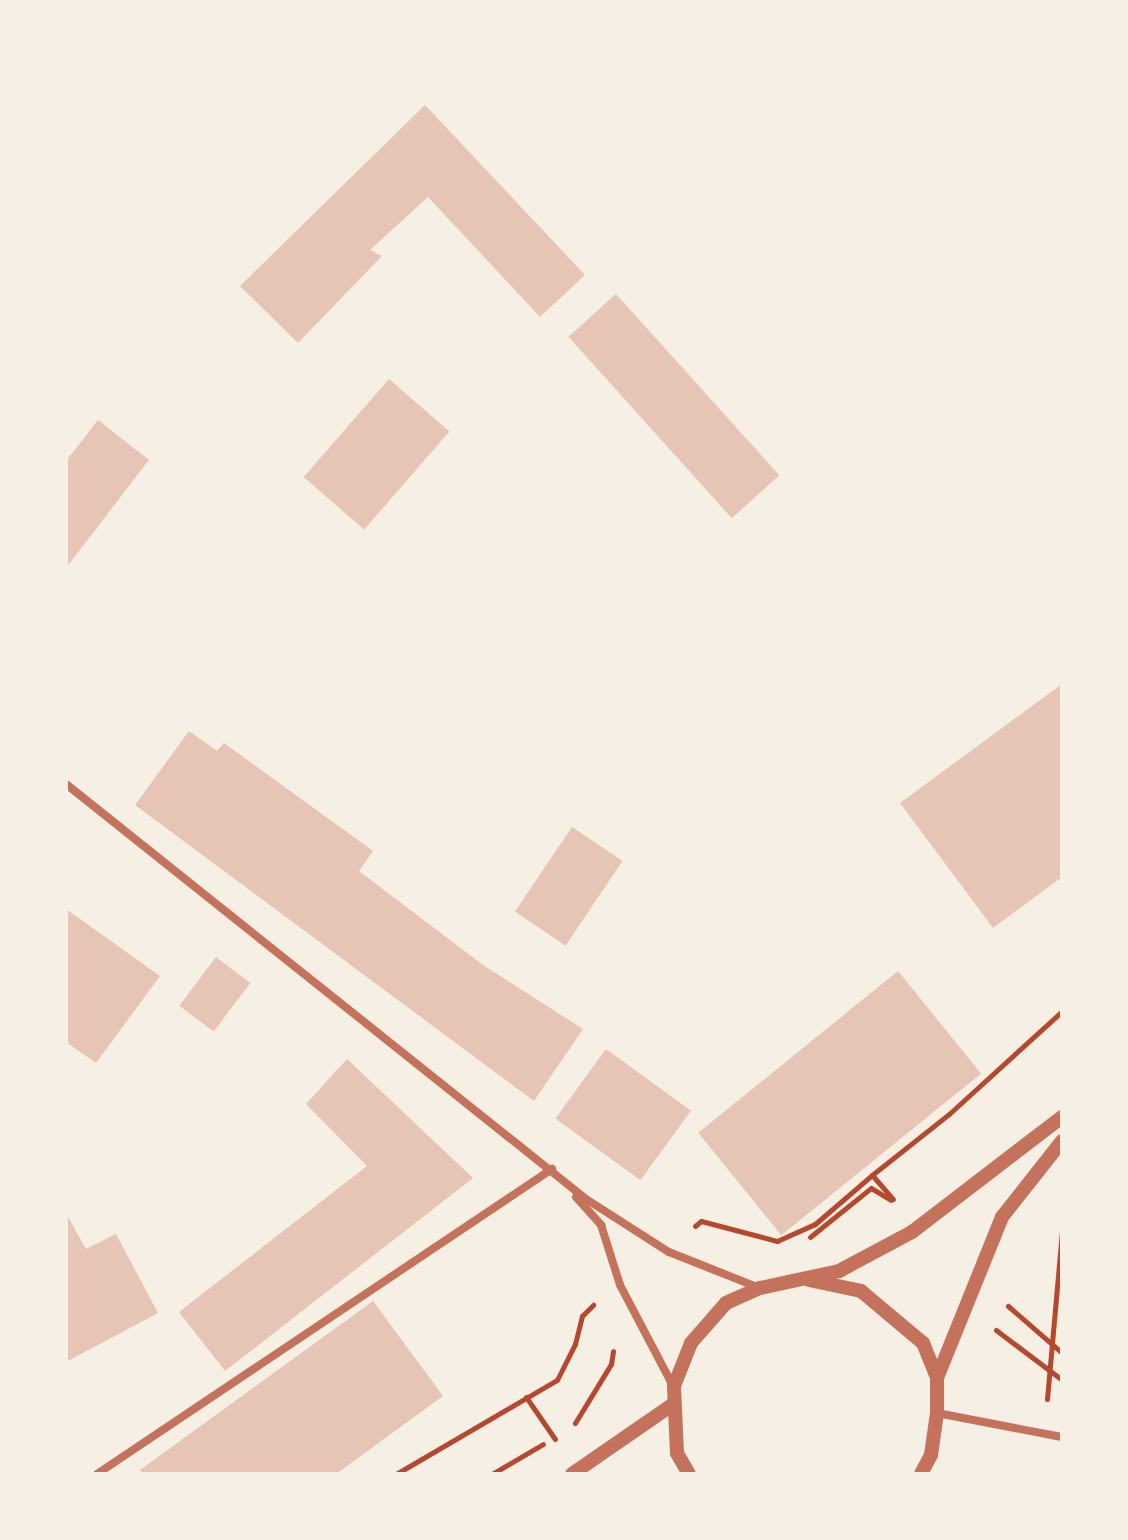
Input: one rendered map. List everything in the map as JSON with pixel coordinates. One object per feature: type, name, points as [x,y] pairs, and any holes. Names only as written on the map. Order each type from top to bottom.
[{"type":"street","points":[[66,784],[586,1199],[669,1252],[760,1288]]},
{"type":"street","points":[[689,1474],[677,1453],[672,1405],[674,1386],[699,1333],[726,1303],[760,1288],[839,1271],[912,1232],[1062,1117]]},
{"type":"street","points":[[937,1378],[1002,1217],[1062,1141]]},
{"type":"street","points":[[552,1169],[601,1225],[620,1285],[674,1386]]},
{"type":"street","points":[[97,1474],[552,1169]]},
{"type":"street","points":[[801,1279],[861,1291],[895,1315],[923,1343],[937,1378],[937,1413],[931,1455],[921,1474]]},
{"type":"street","points":[[572,1474],[672,1405]]},
{"type":"street","points":[[937,1413],[1062,1437]]},
{"type":"path","points":[[872,1175],[949,1114],[1062,1011]]},
{"type":"path","points":[[756,1245],[799,1245],[871,1188],[898,1204]]},
{"type":"path","points":[[1040,1433],[1052,1376],[1051,1348],[1062,1231]]},
{"type":"path","points":[[689,1232],[697,1237]]},
{"type":"path","points":[[396,1474],[557,1380],[575,1344],[582,1316],[599,1300],[604,1310]]},
{"type":"path","points":[[492,1474],[573,1424],[611,1364],[614,1342]]},
{"type":"path","points":[[1051,1348],[1062,1353]]},
{"type":"path","points":[[1052,1376],[1062,1380]]},
{"type":"path","points":[[526,1397],[555,1437],[559,1450]]},
{"type":"building","points":[[425,105],[585,275],[540,317],[428,197],[370,250],[382,256],[298,343],[240,286]]},
{"type":"building","points":[[616,294],[779,475],[732,518],[568,337]]},
{"type":"building","points":[[389,379],[449,431],[364,530],[304,477]]},
{"type":"building","points":[[98,420],[149,460],[66,568],[66,461]]},
{"type":"building","points":[[1062,684],[1062,877],[993,928],[900,803]]},
{"type":"building","points":[[189,731],[217,751],[224,743],[373,851],[359,871],[483,965],[583,1029],[534,1101],[135,805]]},
{"type":"building","points":[[572,827],[623,861],[566,946],[515,912]]},
{"type":"building","points":[[66,909],[160,976],[96,1063],[66,1042]]},
{"type":"building","points":[[216,957],[250,983],[214,1032],[179,1006]]},
{"type":"building","points":[[898,971],[981,1074],[781,1235],[698,1133]]},
{"type":"building","points":[[606,1049],[691,1111],[640,1180],[555,1119]]},
{"type":"building","points":[[347,1059],[473,1178],[225,1371],[179,1312],[367,1166],[306,1104]]},
{"type":"building","points":[[68,1217],[86,1249],[116,1234],[158,1313],[66,1362]]},
{"type":"building","points":[[373,1301],[443,1396],[336,1474],[143,1474],[140,1470]]}]
